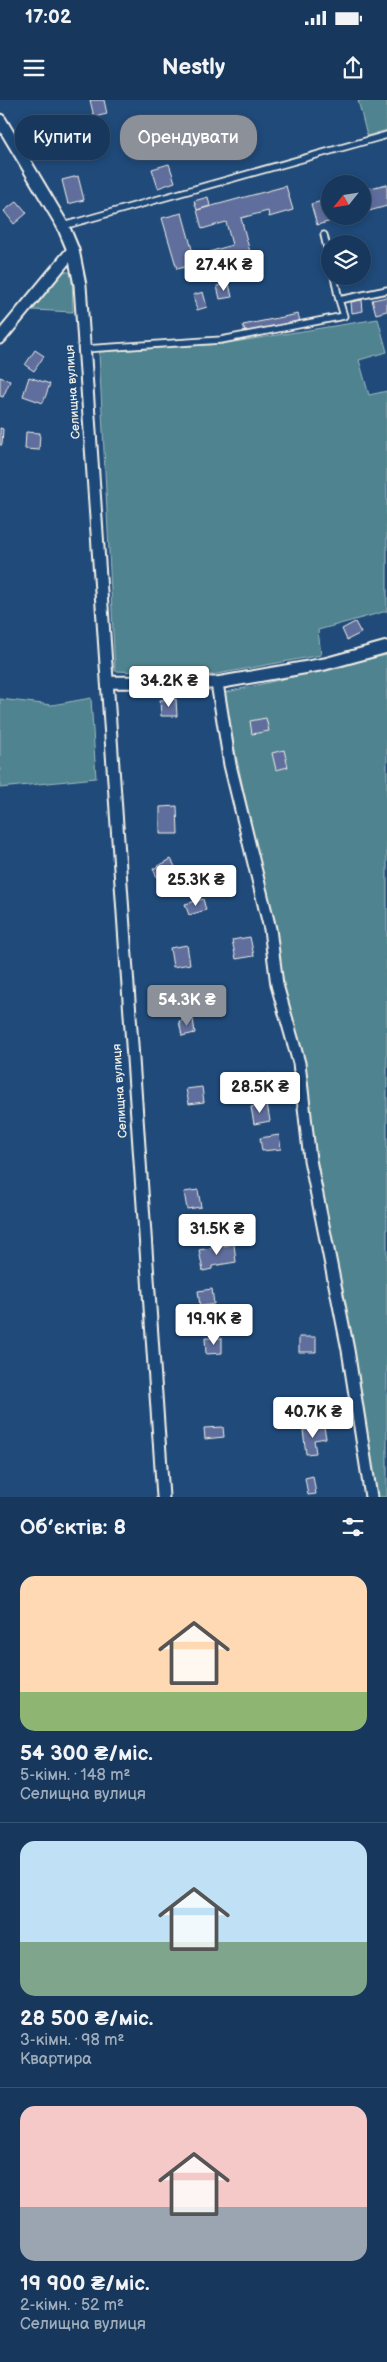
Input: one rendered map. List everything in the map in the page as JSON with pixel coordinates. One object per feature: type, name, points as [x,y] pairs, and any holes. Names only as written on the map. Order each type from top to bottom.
[{"type":"street","name":"Селищна вулиця","points":[[0,120],[63,226],[73,250],[80,285],[163,1497]]},
{"type":"street","points":[[0,338],[73,250]]},
{"type":"street","points":[[107,682],[216,683],[325,664],[387,647]]},
{"type":"street","points":[[216,683],[230,764],[270,929],[277,986],[299,1063],[310,1160],[348,1350],[371,1497]]},
{"type":"lane","points":[[63,226],[387,136]]},
{"type":"lane","points":[[84,349],[221,340],[344,316],[336,285]]},
{"type":"lane","points":[[339,300],[387,290]]},
{"type":"green space","points":[[358,100],[387,100],[387,130],[367,136]]},
{"type":"green space","points":[[64,271],[72,273],[73,312],[33,310]]},
{"type":"green space","points":[[378,319],[387,352],[359,360],[369,395],[387,391],[387,611],[318,630],[321,655],[212,675],[115,671],[99,352],[221,344]]},
{"type":"green space","points":[[387,655],[387,1497],[374,1497],[301,1064],[223,693]]},
{"type":"green space","points":[[91,698],[96,778],[0,788],[0,699],[52,705]]},
{"type":"building","points":[[90,100],[104,100],[107,114],[94,115]]},
{"type":"building","points":[[169,164],[175,182],[158,188],[152,169]]},
{"type":"building","points":[[78,176],[84,200],[68,204],[62,180]]},
{"type":"building","points":[[387,184],[387,206],[371,210],[371,188]]},
{"type":"building","points":[[286,186],[293,210],[269,217],[268,211],[241,218],[251,256],[213,266],[209,252],[232,245],[226,222],[202,229],[197,210]]},
{"type":"building","points":[[208,197],[210,206],[197,210],[194,201]]},
{"type":"building","points":[[17,201],[27,213],[14,224],[4,211]]},
{"type":"building","points":[[321,201],[321,224],[317,225],[311,204]]},
{"type":"building","points":[[182,213],[196,264],[177,269],[162,218]]},
{"type":"building","points":[[229,284],[232,297],[220,299],[217,286]]},
{"type":"building","points":[[203,292],[207,307],[197,310],[193,295]]},
{"type":"building","points":[[387,297],[387,311],[376,314],[372,300]]},
{"type":"building","points":[[362,300],[363,311],[352,313],[351,302]]},
{"type":"building","points":[[298,314],[300,321],[245,332],[243,325]]},
{"type":"building","points":[[35,350],[44,356],[34,371],[25,365]]},
{"type":"building","points":[[0,377],[10,381],[3,397],[0,396]]},
{"type":"building","points":[[29,377],[50,384],[43,403],[23,396]]},
{"type":"building","points":[[0,428],[3,429],[2,445],[0,445]]},
{"type":"building","points":[[26,432],[40,433],[39,450],[25,449]]},
{"type":"building","points":[[355,622],[361,633],[347,640],[342,629]]},
{"type":"building","points":[[176,699],[177,716],[161,716],[160,700]]},
{"type":"building","points":[[266,718],[269,731],[252,734],[250,721]]},
{"type":"building","points":[[284,750],[288,767],[276,770],[272,753]]},
{"type":"building","points":[[177,806],[178,834],[160,834],[160,807]]},
{"type":"building","points":[[171,859],[178,872],[159,881],[153,869]]},
{"type":"building","points":[[203,899],[206,910],[189,915],[185,904]]},
{"type":"building","points":[[250,937],[254,956],[236,959],[232,940]]},
{"type":"building","points":[[187,945],[190,964],[173,967],[170,948]]},
{"type":"building","points":[[193,1019],[195,1033],[182,1036],[179,1021]]},
{"type":"building","points":[[269,1074],[272,1090],[257,1093],[254,1077]]},
{"type":"building","points":[[202,1087],[204,1102],[189,1104],[186,1089]]},
{"type":"building","points":[[267,1104],[270,1121],[254,1124],[251,1107]]},
{"type":"building","points":[[279,1135],[281,1149],[262,1151],[260,1138]]},
{"type":"building","points":[[198,1190],[201,1207],[187,1209],[184,1192]]},
{"type":"building","points":[[234,1244],[236,1262],[212,1266],[212,1269],[203,1271],[199,1250]]},
{"type":"building","points":[[212,1289],[214,1304],[200,1306],[198,1291]]},
{"type":"building","points":[[299,1337],[316,1337],[316,1352],[299,1352]]},
{"type":"building","points":[[205,1338],[222,1338],[222,1353],[206,1354]]},
{"type":"building","points":[[223,1427],[224,1437],[205,1439],[204,1428]]},
{"type":"building","points":[[324,1427],[326,1438],[314,1440],[316,1453],[306,1454],[303,1430]]},
{"type":"building","points":[[313,1476],[316,1494],[308,1495],[305,1478]]}]
